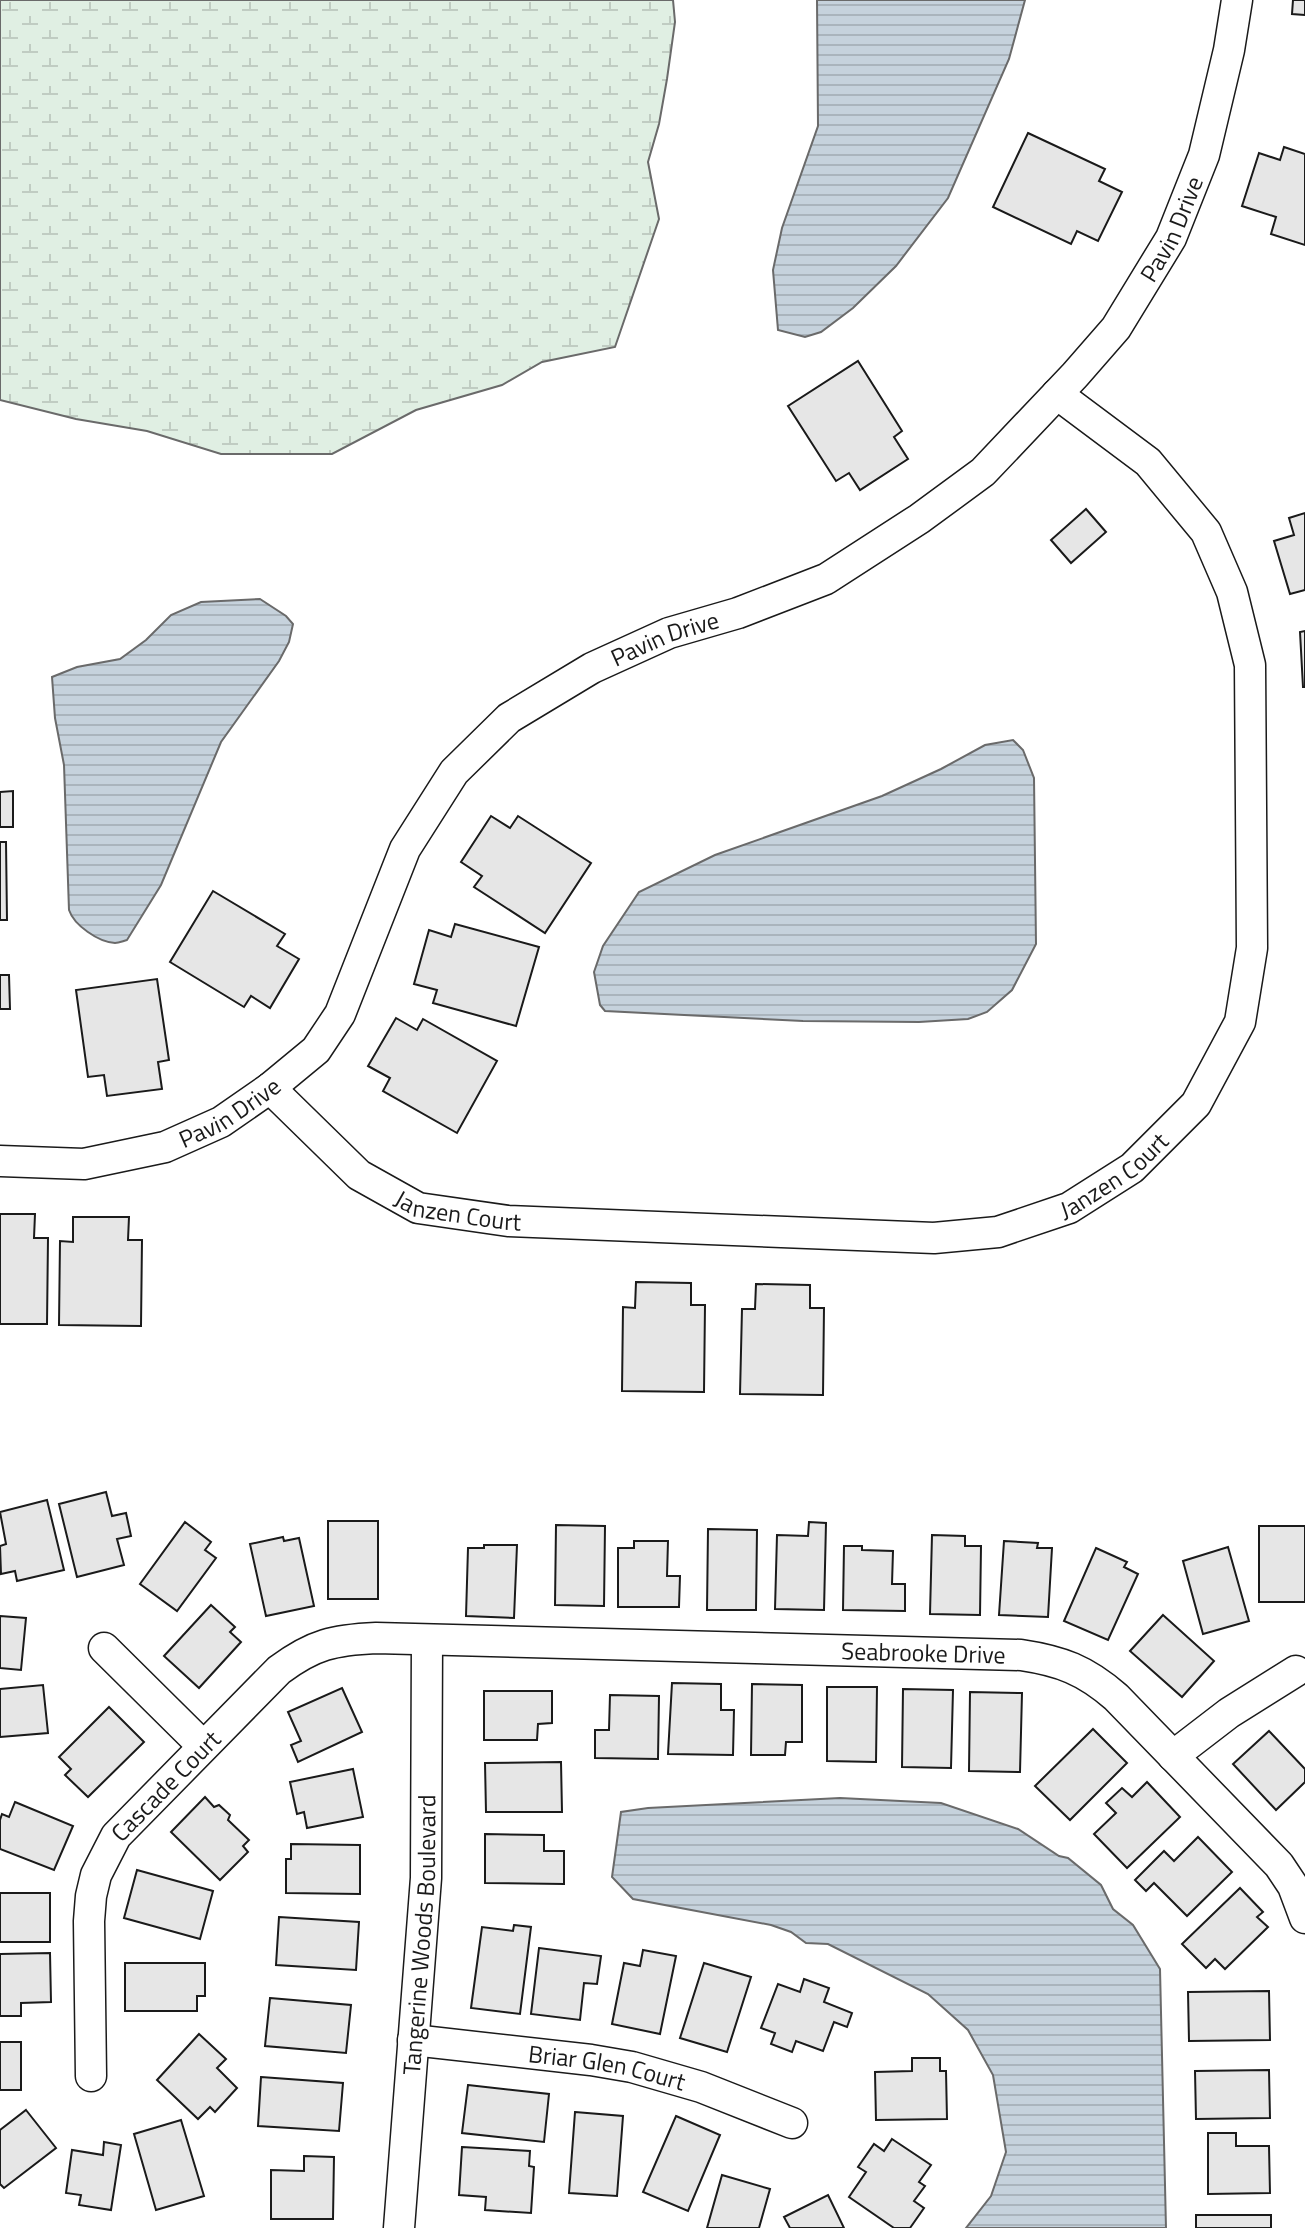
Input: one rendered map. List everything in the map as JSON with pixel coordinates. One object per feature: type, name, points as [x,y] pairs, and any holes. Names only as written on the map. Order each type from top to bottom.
[{"type":"street","name":"Pavin Drive","points":[[0,1161],[84,1164],[165,1147],[221,1122],[270,1088],[316,1050],[340,1014],[405,849],[454,772],[509,718],[592,668],[669,633],[738,613],[826,579],[919,519],[983,472],[1116,328],[1171,238],[1204,155],[1229,50],[1237,0]]},
{"type":"street","name":"Janzen Court","points":[[270,1088],[359,1175],[418,1208],[508,1221],[947,1237],[998,1232],[1069,1208],[1132,1168],[1196,1104],[1240,1022],[1252,948],[1250,665],[1232,592],[1206,532],[1148,462],[1057,394]]},
{"type":"street","name":"Cascade Court","points":[[91,2076],[91,1896],[96,1875],[116,1836],[279,1670],[297,1657],[317,1646],[343,1640],[427,1640]]},
{"type":"street","name":"Seabrooke Drive","points":[[427,1640],[1021,1655],[1068,1665],[1103,1686],[1279,1865],[1293,1886],[1305,1918]]},
{"type":"street","name":"Tangerine Woods Boulevard","points":[[399,2228],[426,1878],[427,1640]]},
{"type":"street","points":[[104,1648],[203,1746]]},
{"type":"street","points":[[1173,1756],[1229,1713],[1296,1671]]},
{"type":"street","name":"Briar Glen Court","points":[[413,2040],[632,2067],[736,2099],[792,2123]]},
{"type":"green space","points":[[0,0],[673,0],[675,22],[667,79],[648,162],[659,219],[615,347],[542,362],[502,385],[416,410],[332,454],[221,454],[147,431],[76,419],[0,400]]},
{"type":"shaded area","points":[[817,0],[1025,0],[1009,59],[948,198],[896,266],[853,308],[821,332],[805,337],[778,330],[773,270],[782,228],[818,126]]},
{"type":"shaded area","points":[[260,599],[293,624],[289,642],[279,661],[221,742],[161,885],[127,940],[115,943],[101,940],[81,927],[69,910],[64,765],[55,718],[52,677],[77,667],[120,659],[146,640],[171,615],[201,602]]},
{"type":"shaded area","points":[[1013,740],[1023,750],[1034,778],[1036,944],[1012,990],[987,1012],[968,1019],[919,1022],[803,1021],[605,1011],[600,1005],[594,972],[603,946],[639,892],[715,855],[882,796],[985,745]]},
{"type":"shaded area","points":[[840,1798],[941,1803],[1018,1829],[1059,1856],[1068,1858],[1101,1885],[1113,1909],[1133,1925],[1160,1969],[1166,2228],[966,2228],[991,2196],[1006,2152],[993,2075],[968,2030],[928,1994],[828,1944],[806,1943],[791,1932],[771,1925],[633,1899],[612,1877],[621,1812]]},
{"type":"building","points":[[1293,0],[1305,0],[1305,15],[1292,14]]},
{"type":"building","points":[[1028,133],[1105,169],[1099,181],[1122,192],[1098,241],[1077,231],[1071,244],[993,207]]},
{"type":"building","points":[[1284,147],[1305,154],[1305,245],[1271,234],[1276,217],[1242,206],[1259,153],[1280,160]]},
{"type":"building","points":[[858,361],[902,431],[894,437],[908,459],[860,490],[849,473],[836,481],[788,406]]},
{"type":"building","points":[[1086,509],[1106,532],[1071,563],[1051,540]]},
{"type":"building","points":[[1305,513],[1305,590],[1290,594],[1274,541],[1294,535],[1289,518]]},
{"type":"building","points":[[1305,631],[1305,687],[1303,687],[1300,632]]},
{"type":"building","points":[[13,791],[13,827],[0,827],[0,792]]},
{"type":"building","points":[[491,816],[510,828],[518,816],[591,863],[545,933],[474,887],[482,876],[461,862]]},
{"type":"building","points":[[0,842],[6,842],[7,920],[0,920]]},
{"type":"building","points":[[213,891],[285,934],[277,946],[299,959],[270,1008],[251,996],[244,1007],[170,962]]},
{"type":"building","points":[[455,924],[539,947],[516,1026],[433,1003],[437,990],[414,984],[429,930],[451,937]]},
{"type":"building","points":[[0,975],[9,975],[10,1009],[0,1009]]},
{"type":"building","points":[[157,979],[169,1060],[158,1062],[162,1089],[107,1096],[104,1075],[88,1077],[76,990]]},
{"type":"building","points":[[396,1018],[417,1030],[423,1019],[497,1061],[457,1133],[383,1091],[390,1078],[368,1066]]},
{"type":"building","points":[[0,1214],[35,1214],[34,1238],[48,1238],[47,1324],[0,1324]]},
{"type":"building","points":[[73,1217],[129,1217],[128,1240],[142,1240],[141,1326],[59,1325],[60,1241],[73,1242]]},
{"type":"building","points":[[636,1282],[691,1283],[691,1305],[705,1305],[704,1392],[622,1391],[623,1307],[635,1308]]},
{"type":"building","points":[[756,1284],[810,1285],[810,1308],[824,1308],[823,1395],[740,1394],[742,1309],[755,1309]]},
{"type":"building","points":[[106,1492],[112,1516],[126,1513],[131,1536],[117,1539],[124,1565],[77,1577],[59,1504]]},
{"type":"building","points":[[47,1500],[64,1570],[17,1581],[15,1571],[1,1574],[0,1546],[6,1544],[0,1512]]},
{"type":"building","points":[[328,1521],[378,1521],[378,1599],[328,1599]]},
{"type":"building","points":[[185,1522],[211,1542],[205,1550],[216,1558],[177,1611],[140,1584]]},
{"type":"building","points":[[809,1522],[826,1523],[824,1610],[775,1609],[777,1535],[808,1536]]},
{"type":"building","points":[[556,1525],[605,1526],[604,1606],[555,1605]]},
{"type":"building","points":[[1259,1526],[1305,1526],[1305,1602],[1259,1602]]},
{"type":"building","points":[[708,1529],[757,1530],[756,1610],[707,1610]]},
{"type":"building","points":[[932,1535],[965,1536],[965,1546],[981,1546],[980,1615],[930,1614]]},
{"type":"building","points":[[283,1537],[284,1541],[299,1538],[314,1606],[266,1616],[250,1544]]},
{"type":"building","points":[[634,1541],[668,1541],[667,1576],[680,1576],[679,1607],[618,1607],[618,1548],[634,1548]]},
{"type":"building","points":[[1004,1541],[1038,1543],[1037,1548],[1052,1548],[1048,1617],[999,1615]]},
{"type":"building","points":[[484,1545],[517,1545],[514,1618],[466,1616],[468,1548],[484,1548]]},
{"type":"building","points":[[844,1546],[893,1551],[892,1584],[905,1584],[905,1611],[843,1610]]},
{"type":"building","points":[[1228,1547],[1249,1621],[1203,1634],[1183,1561]]},
{"type":"building","points":[[1096,1548],[1127,1562],[1124,1567],[1138,1574],[1108,1640],[1064,1621]]},
{"type":"building","points":[[211,1605],[235,1627],[230,1632],[241,1642],[199,1688],[164,1656]]},
{"type":"building","points":[[1163,1615],[1214,1661],[1182,1697],[1130,1651]]},
{"type":"building","points":[[0,1616],[26,1618],[21,1670],[0,1668]]},
{"type":"building","points":[[672,1683],[721,1684],[721,1710],[734,1710],[733,1755],[668,1754]]},
{"type":"building","points":[[752,1684],[802,1685],[802,1742],[786,1742],[785,1755],[751,1755]]},
{"type":"building","points":[[43,1685],[48,1733],[0,1737],[0,1689]]},
{"type":"building","points":[[827,1687],[877,1687],[876,1762],[827,1761]]},
{"type":"building","points":[[342,1688],[362,1732],[298,1762],[291,1745],[301,1741],[288,1712]]},
{"type":"building","points":[[903,1689],[953,1690],[951,1768],[902,1767]]},
{"type":"building","points":[[484,1691],[552,1691],[552,1723],[538,1724],[537,1740],[484,1740]]},
{"type":"building","points":[[970,1692],[1022,1693],[1020,1772],[969,1771]]},
{"type":"building","points":[[610,1695],[659,1696],[658,1759],[595,1758],[595,1730],[609,1730]]},
{"type":"building","points":[[109,1707],[144,1742],[88,1797],[65,1775],[71,1769],[59,1757]]},
{"type":"building","points":[[1093,1729],[1127,1763],[1070,1820],[1035,1786]]},
{"type":"building","points":[[1269,1731],[1305,1769],[1305,1782],[1276,1810],[1233,1764]]},
{"type":"building","points":[[561,1762],[562,1812],[486,1812],[485,1763]]},
{"type":"building","points":[[353,1769],[363,1817],[307,1828],[304,1812],[297,1814],[290,1782]]},
{"type":"building","points":[[1147,1782],[1180,1817],[1127,1868],[1094,1834],[1116,1813],[1106,1803],[1122,1788],[1132,1797]]},
{"type":"building","points":[[205,1797],[214,1807],[219,1805],[230,1815],[228,1820],[249,1840],[243,1846],[248,1852],[220,1880],[171,1832]]},
{"type":"building","points":[[15,1802],[73,1826],[54,1870],[0,1849],[0,1820],[2,1814],[9,1817]]},
{"type":"building","points":[[485,1834],[544,1835],[544,1851],[564,1851],[564,1884],[485,1883]]},
{"type":"building","points":[[1198,1837],[1232,1872],[1187,1916],[1154,1883],[1146,1891],[1135,1880],[1164,1851],[1174,1861]]},
{"type":"building","points":[[291,1844],[360,1845],[360,1894],[286,1893],[286,1859],[291,1859]]},
{"type":"building","points":[[137,1870],[213,1891],[200,1939],[124,1918]]},
{"type":"building","points":[[1240,1888],[1263,1912],[1257,1917],[1268,1927],[1225,1969],[1215,1959],[1206,1968],[1182,1944]]},
{"type":"building","points":[[0,1893],[50,1893],[50,1942],[0,1942]]},
{"type":"building","points":[[279,1917],[359,1922],[356,1970],[276,1965]]},
{"type":"building","points":[[514,1925],[531,1927],[520,2014],[471,2008],[482,1927],[513,1931]]},
{"type":"building","points":[[539,1948],[601,1956],[597,1984],[584,1983],[580,2020],[531,2014]]},
{"type":"building","points":[[643,1950],[676,1956],[660,2034],[612,2024],[624,1963],[640,1966]]},
{"type":"building","points":[[50,1953],[51,2002],[21,2003],[21,2016],[0,2016],[0,1954]]},
{"type":"building","points":[[125,1963],[205,1963],[205,1996],[197,1996],[197,2011],[125,2011]]},
{"type":"building","points":[[704,1963],[751,1977],[727,2052],[680,2038]]},
{"type":"building","points":[[804,1979],[829,1988],[824,2002],[852,2013],[847,2027],[834,2022],[823,2051],[796,2041],[792,2052],[771,2044],[775,2033],[761,2028],[778,1984],[800,1992]]},
{"type":"building","points":[[1269,1991],[1270,2040],[1189,2041],[1188,1992]]},
{"type":"building","points":[[270,1998],[351,2005],[346,2053],[265,2046]]},
{"type":"building","points":[[199,2034],[226,2059],[217,2068],[237,2088],[215,2112],[210,2107],[198,2119],[157,2080]]},
{"type":"building","points":[[0,2042],[21,2042],[21,2090],[0,2090]]},
{"type":"building","points":[[912,2058],[940,2058],[940,2071],[946,2071],[947,2119],[876,2120],[875,2072],[912,2071]]},
{"type":"building","points":[[1269,2070],[1270,2118],[1196,2119],[1195,2071]]},
{"type":"building","points":[[261,2077],[343,2083],[339,2131],[258,2126]]},
{"type":"building","points":[[468,2085],[549,2094],[544,2142],[462,2133]]},
{"type":"building","points":[[26,2110],[56,2148],[4,2188],[0,2184],[0,2130]]},
{"type":"building","points":[[575,2112],[623,2116],[617,2196],[569,2193]]},
{"type":"building","points":[[676,2116],[720,2135],[688,2211],[643,2192]]},
{"type":"building","points":[[181,2120],[204,2196],[156,2210],[134,2134]]},
{"type":"building","points":[[1208,2133],[1236,2133],[1236,2146],[1269,2146],[1270,2193],[1208,2194]]},
{"type":"building","points":[[892,2139],[931,2165],[919,2182],[925,2186],[914,2201],[924,2208],[910,2228],[894,2228],[849,2197],[866,2172],[858,2167],[874,2144],[884,2151]]},
{"type":"building","points":[[104,2142],[121,2145],[111,2210],[79,2205],[81,2195],[66,2193],[72,2150],[103,2155]]},
{"type":"building","points":[[462,2147],[530,2151],[529,2166],[534,2167],[531,2213],[485,2210],[486,2197],[459,2195]]},
{"type":"building","points":[[304,2156],[334,2157],[333,2219],[271,2219],[271,2170],[304,2171]]},
{"type":"building","points":[[722,2175],[770,2189],[759,2228],[707,2228]]},
{"type":"building","points":[[828,2195],[844,2228],[790,2228],[784,2217]]},
{"type":"building","points":[[1196,2215],[1271,2215],[1271,2228],[1196,2228]]}]
